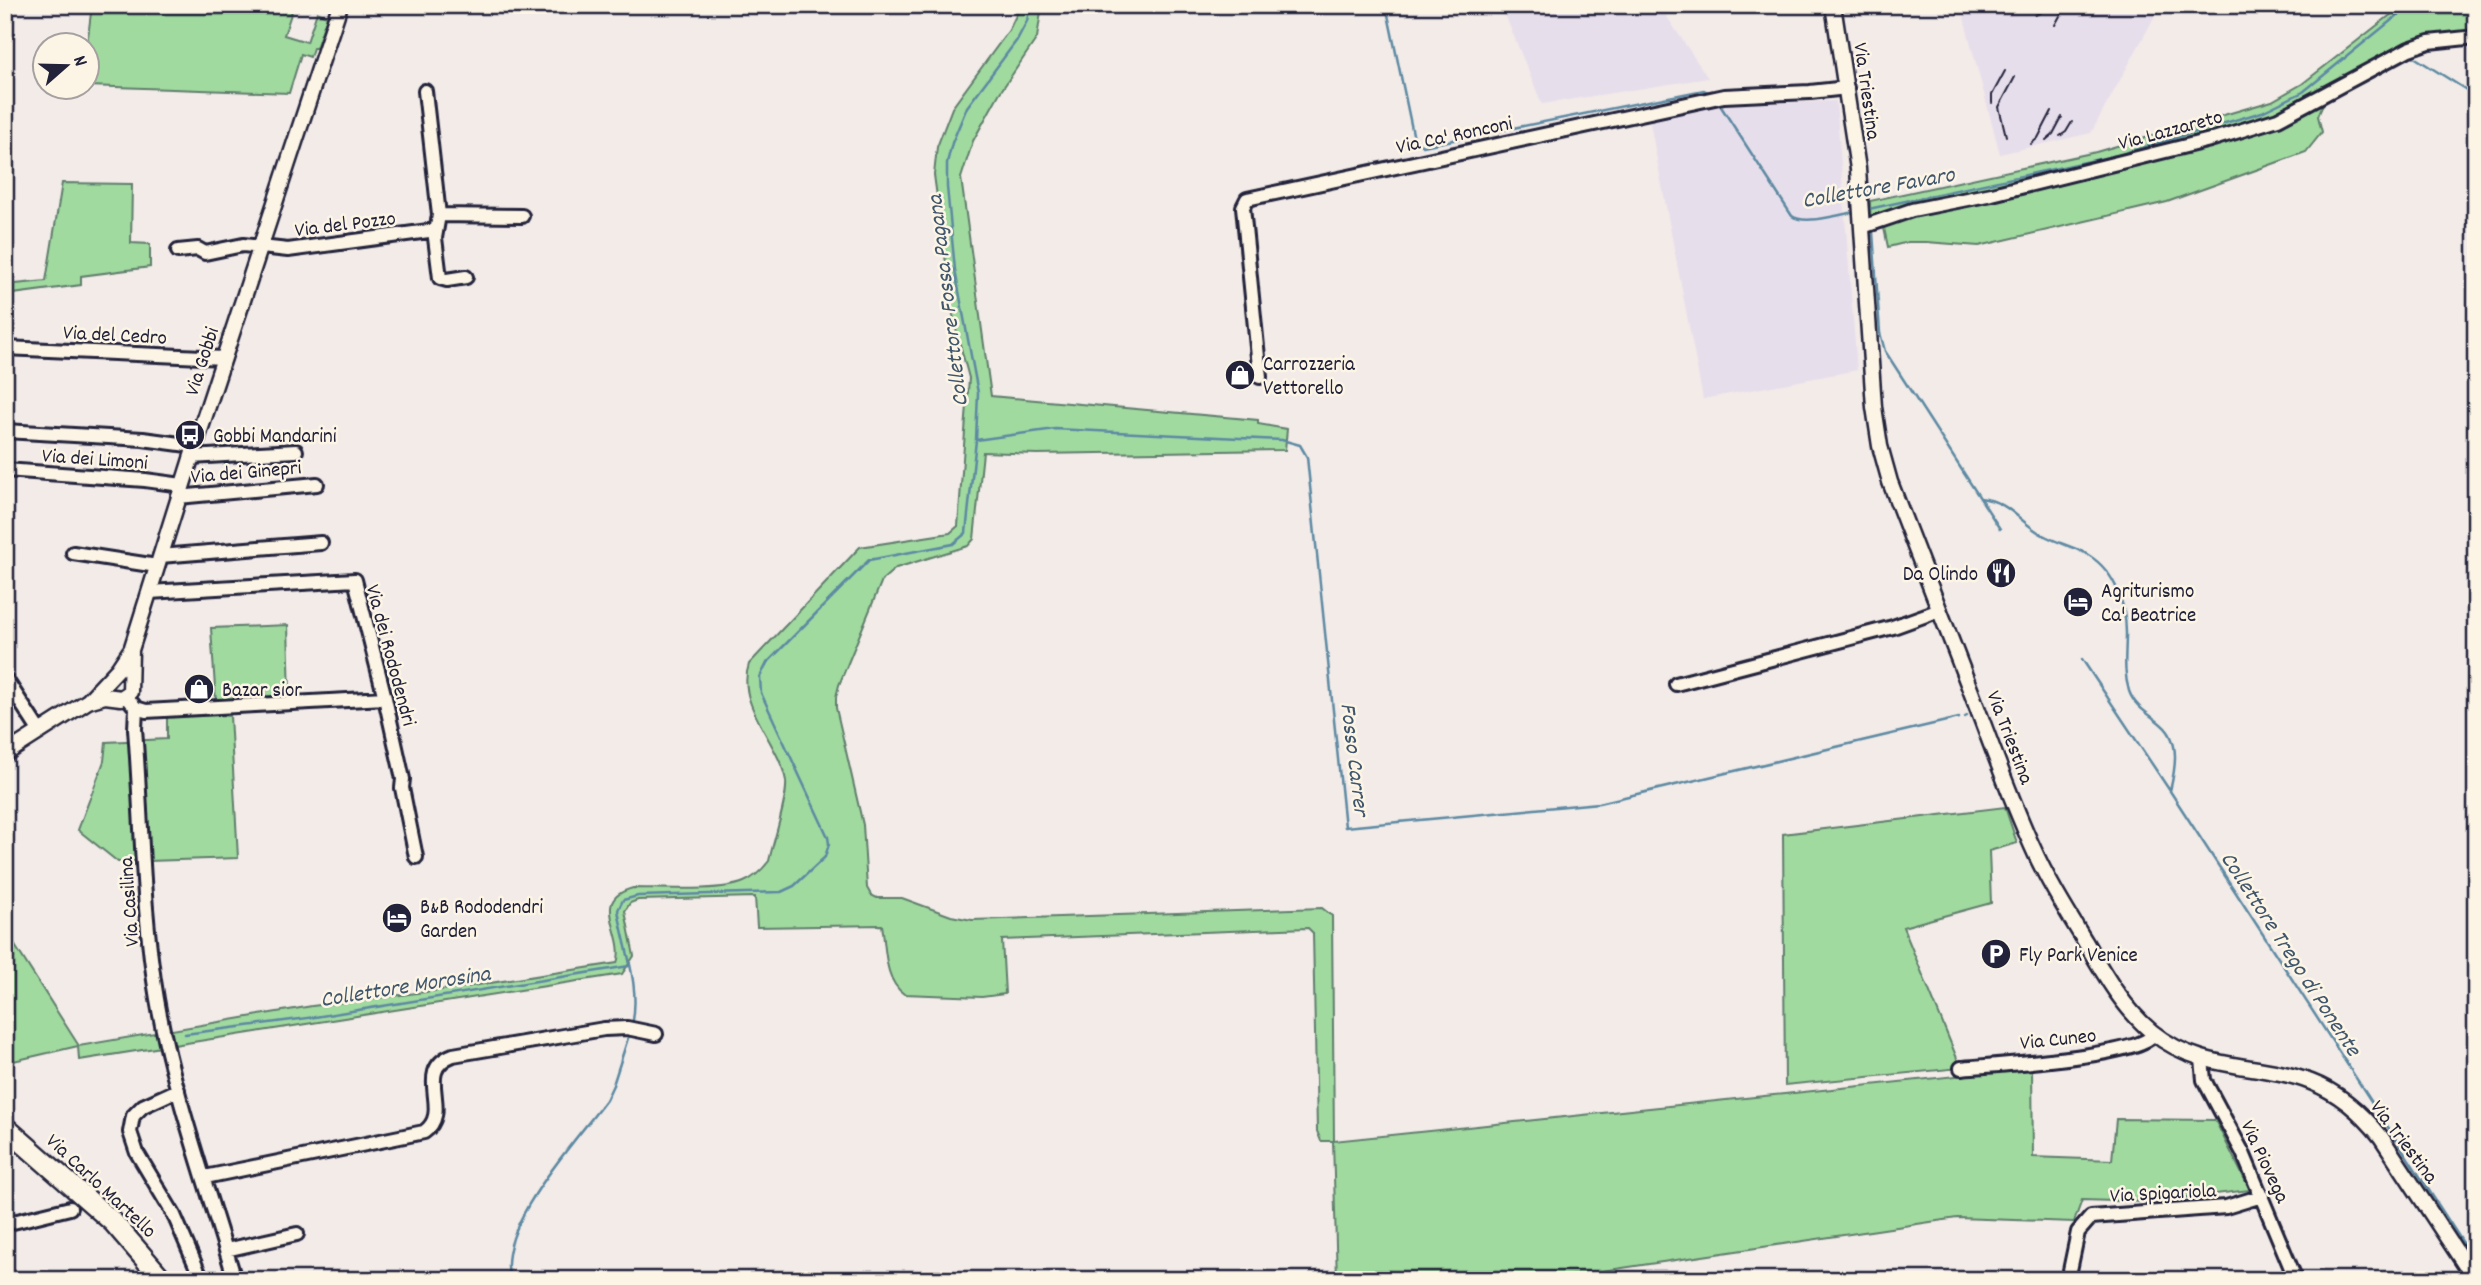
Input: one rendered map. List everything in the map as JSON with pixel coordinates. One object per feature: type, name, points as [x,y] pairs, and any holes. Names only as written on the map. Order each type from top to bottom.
[{"type":"main road","name":"Via Carlo Martello","points":[[5,1127],[113,1222],[163,1280]]},
{"type":"street","name":"Via Gobbi","points":[[88,701],[123,691],[131,650],[180,491],[340,5]]},
{"type":"street","name":"Via Triestina","points":[[1833,5],[1847,88],[1860,199],[1874,407],[1880,446],[1890,482],[2013,801],[2044,872],[2116,990],[2154,1034],[2202,1059],[2299,1078],[2335,1093],[2372,1126],[2391,1151],[2476,1280]]},
{"type":"street","name":"Via Lazzareto","points":[[1862,225],[1912,210],[1992,194],[2210,140],[2278,118],[2409,49],[2429,42],[2476,37]]},
{"type":"street","name":"Via Ca' Ronconi","points":[[1260,377],[1243,207],[1247,199],[1718,97],[1847,88]]},
{"type":"street","points":[[425,92],[439,215],[435,238],[440,278],[447,280],[466,277]]},
{"type":"street","points":[[439,215],[522,216]]},
{"type":"street","name":"Via del Pozzo","points":[[259,248],[288,250],[436,230]]},
{"type":"street","points":[[178,251],[198,249],[205,253],[243,246],[259,248]]},
{"type":"street","name":"Via del Cedro","points":[[5,348],[224,358]]},
{"type":"street","points":[[5,431],[143,439],[193,451],[296,451]]},
{"type":"street","name":"Via dei Limoni","points":[[5,470],[145,480],[180,491]]},
{"type":"street","name":"Via dei Ginepri","points":[[180,491],[317,484]]},
{"type":"street","points":[[73,553],[158,561],[321,543]]},
{"type":"street","name":"Via dei Rododendri","points":[[149,592],[355,580],[403,779],[402,788],[416,857]]},
{"type":"street","points":[[1676,684],[1893,626],[1940,610]]},
{"type":"street","name":"Via Gobbi","points":[[5,754],[88,701],[111,677],[131,650]]},
{"type":"street","points":[[123,691],[126,675],[111,677],[107,687],[123,691],[136,708],[146,711],[385,698]]},
{"type":"street","points":[[5,678],[40,732]]},
{"type":"street","name":"Via Casilina","points":[[136,708],[135,729],[154,978],[162,1027],[234,1280]]},
{"type":"street","points":[[205,1177],[424,1132],[432,1126],[436,1116],[433,1083],[435,1071],[442,1061],[453,1055],[593,1031],[632,1028],[656,1034]]},
{"type":"street","name":"Via Cuneo","points":[[1961,1068],[2113,1052],[2147,1041],[2154,1034]]},
{"type":"street","name":"Via Piovega","points":[[2202,1059],[2204,1080],[2243,1153],[2295,1280]]},
{"type":"street","points":[[178,1090],[143,1106],[133,1116],[130,1126],[131,1139],[174,1215],[202,1280]]},
{"type":"street","points":[[158,1100],[177,1107],[185,1115]]},
{"type":"street","name":"Via Spigariola","points":[[2068,1280],[2078,1232],[2091,1217],[2226,1207],[2262,1196]]},
{"type":"street","points":[[5,1224],[70,1208]]},
{"type":"street","points":[[226,1250],[297,1234]]},
{"type":"shaded area","points":[[1501,5],[1659,5],[1708,78],[1542,104]]},
{"type":"shaded area","points":[[1972,5],[2161,5],[2091,133],[2000,154],[1964,18]]},
{"type":"shaded area","points":[[1836,101],[1857,370],[1703,399],[1649,118],[1710,105]]},
{"type":"green space","points":[[92,5],[294,5],[284,35],[307,42],[317,12],[327,16],[310,57],[301,54],[289,93],[102,86],[102,32],[89,32]]},
{"type":"green space","points":[[1021,5],[1042,5],[1037,38],[999,94],[973,141],[961,178],[991,396],[1258,420],[1258,424],[1287,429],[1285,450],[1037,454],[983,452],[974,539],[968,546],[896,568],[882,580],[839,685],[836,708],[863,825],[867,888],[871,895],[877,898],[902,898],[951,916],[972,920],[1322,908],[1332,916],[1334,1141],[2032,1068],[2033,1157],[2112,1160],[2116,1119],[2215,1120],[2250,1190],[2147,1202],[2082,1200],[2074,1222],[1957,1218],[1542,1280],[1337,1280],[1333,1141],[1321,1141],[1317,1131],[1313,933],[1308,928],[1002,940],[1005,994],[982,997],[904,994],[897,988],[889,972],[882,925],[757,927],[755,897],[638,900],[630,903],[625,911],[634,956],[622,974],[79,1060],[78,1046],[5,1063],[5,930],[79,1046],[312,1006],[465,987],[617,963],[619,952],[611,910],[613,901],[620,894],[633,888],[690,889],[734,885],[761,871],[769,861],[783,809],[786,781],[782,766],[748,694],[746,679],[749,664],[860,547],[950,533],[958,526],[969,378],[954,322],[934,175],[937,147],[952,108],[1009,30]]},
{"type":"green space","points":[[2476,5],[2476,34],[2428,40],[2316,98],[2323,104],[2318,116],[2322,132],[2306,152],[2167,202],[1979,246],[1908,242],[1888,247],[1884,228],[1871,232],[1870,201],[2096,152],[2272,101],[2302,84],[2402,6]]},
{"type":"green space","points":[[62,183],[132,184],[131,243],[150,244],[150,267],[81,276],[81,285],[5,295],[5,285],[46,281]]},
{"type":"green space","points":[[288,625],[290,697],[216,703],[211,628]]},
{"type":"green space","points":[[230,716],[238,858],[118,862],[78,830],[104,761],[106,742],[167,739],[167,717]]},
{"type":"green space","points":[[2005,807],[2017,843],[1989,851],[1991,903],[1903,927],[1961,1068],[1785,1085],[1783,834]]},
{"type":"waterway","name":"Collettore Fossa Pagana","points":[[632,1025],[633,982],[618,910],[623,900],[638,896],[781,892],[794,886],[825,857],[828,837],[761,693],[760,677],[767,663],[869,560],[953,544],[966,533],[978,393],[955,270],[947,163],[967,107],[1017,40],[1027,21],[1030,5]]},
{"type":"waterway","name":"Collettore Favaro","points":[[1386,5],[1413,134],[1415,141],[1423,146],[1704,90],[1712,94]]},
{"type":"waterway","name":"Collettore Favaro","points":[[1864,210],[2118,155],[2262,112],[2303,92],[2398,15],[2417,7],[2431,5]]},
{"type":"waterway","points":[[2414,57],[2468,91],[2476,100]]},
{"type":"waterway","name":"Collettore Favaro","points":[[1718,102],[1792,216],[1805,220],[1854,212]]},
{"type":"waterway","name":"Collettore Trego di Ponente","points":[[1873,232],[1880,333],[1885,351],[2000,529]]},
{"type":"waterway","name":"Fosso Carrer","points":[[976,440],[1055,429],[1282,440],[1300,445],[1307,457],[1345,827],[1599,803],[1959,718]]},
{"type":"waterway","points":[[1980,498],[1999,503],[2043,535],[2083,552],[2093,558],[2110,576],[2124,609],[2125,669],[2129,691],[2139,706],[2162,725],[2172,739],[2175,765],[2170,791]]},
{"type":"waterway","name":"Collettore Trego di Ponente","points":[[2082,659],[2476,1263]]},
{"type":"waterway","name":"Collettore Morosina","points":[[185,1034],[315,1017],[629,966]]},
{"type":"waterway","name":"Collettore Fossa Pagana","points":[[510,1280],[508,1259],[514,1235],[525,1211],[558,1161],[606,1100],[629,1035]]},
{"type":"tram line","points":[[2035,15],[2057,5]]},
{"type":"tram line","points":[[2055,25],[2066,5]]},
{"type":"tram line","points":[[1992,103],[1992,95],[2005,71]]},
{"type":"tram line","points":[[2006,136],[1999,107],[2015,77]]},
{"type":"tram line","points":[[2031,144],[2038,138],[2052,111]]},
{"type":"tram line","points":[[2046,140],[2053,134],[2062,117]]},
{"type":"tram line","points":[[2060,136],[2072,122]]},
{"type":"place","name":"Carrozzeria Vettorello","points":[[1240,375]]},
{"type":"place","name":"Gobbi Mandarini","points":[[190,435]]},
{"type":"place","name":"Da Olindo","points":[[2001,573]]},
{"type":"place","name":"Agriturismo Ca' Beatrice","points":[[2078,602]]},
{"type":"place","name":"Bazar sior","points":[[199,689]]},
{"type":"place","name":"B&B Rododendri Garden","points":[[397,918]]},
{"type":"place","name":"Fly Park Venice","points":[[1996,954]]}]
